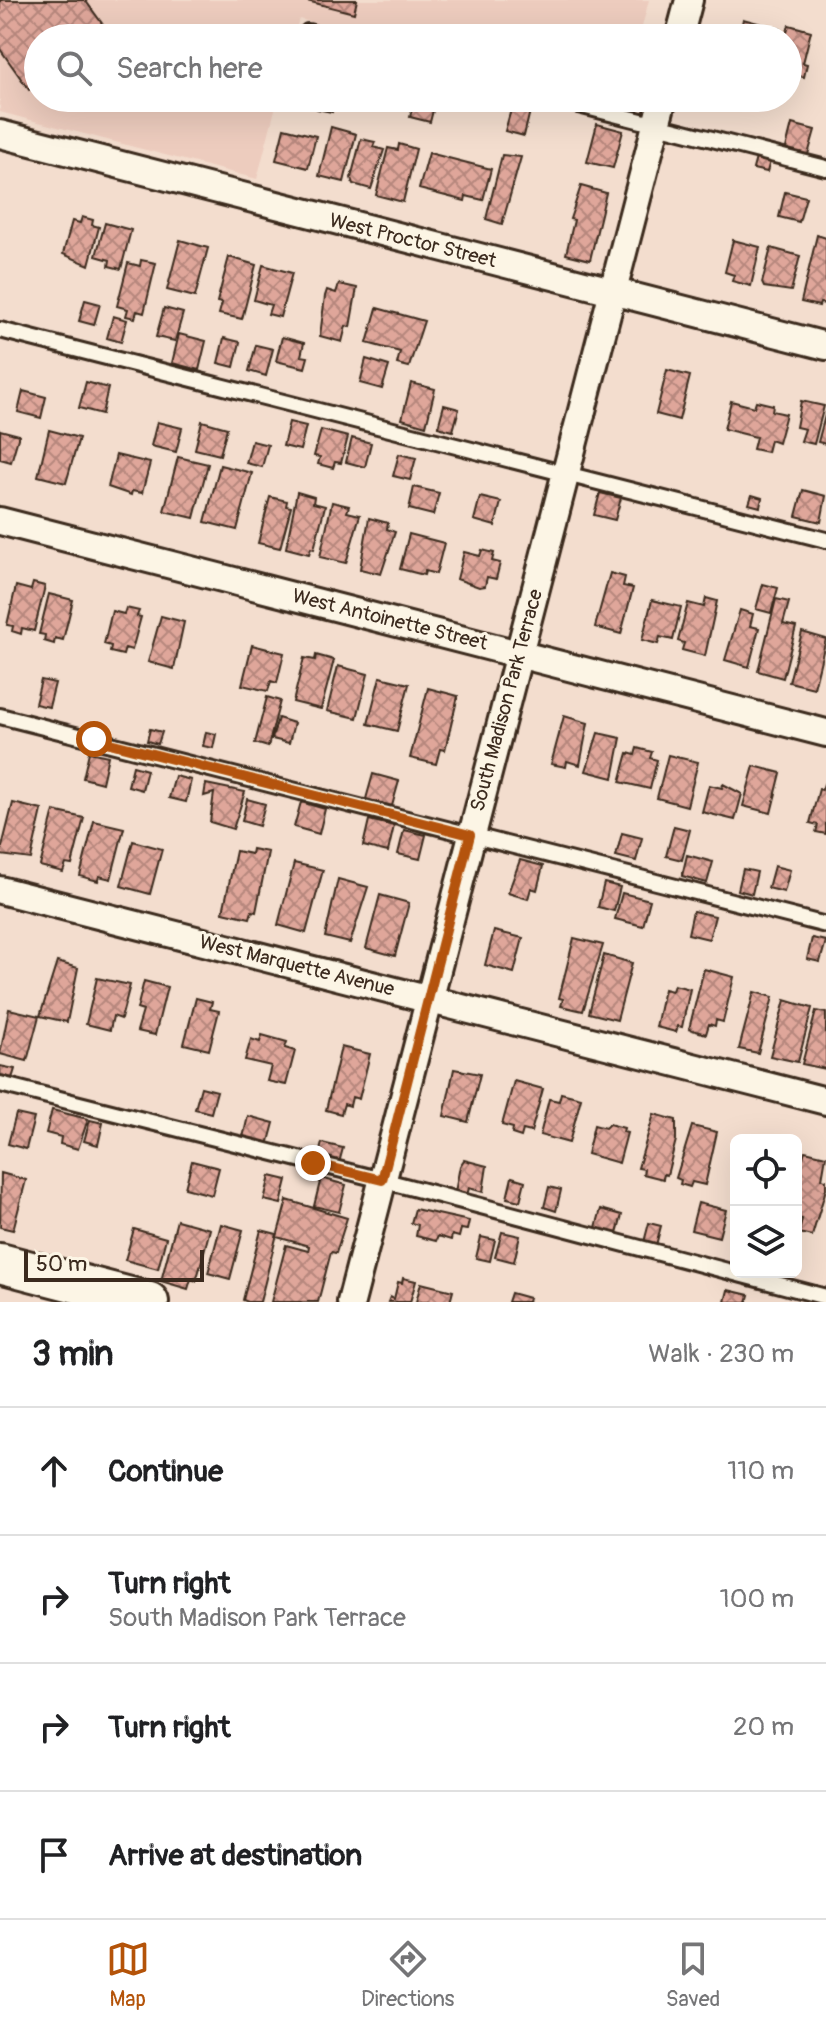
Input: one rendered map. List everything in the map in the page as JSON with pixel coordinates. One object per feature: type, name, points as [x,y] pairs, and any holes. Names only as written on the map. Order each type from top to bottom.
[{"type":"main road","points":[[0,1263],[149,1302]]},
{"type":"street","points":[[683,24],[689,0]]},
{"type":"street","name":"South Madison Park Terrace","points":[[351,1302],[427,997],[659,112]]},
{"type":"street","name":"West Proctor Street","points":[[0,134],[826,346]]},
{"type":"street","name":"West Antoinette Street","points":[[0,521],[826,733]]},
{"type":"street","name":"West Marquette Avenue","points":[[0,890],[826,1101]]},
{"type":"lane","points":[[605,112],[826,168]]},
{"type":"lane","points":[[0,330],[826,540]]},
{"type":"lane","points":[[0,716],[826,925]]},
{"type":"lane","points":[[0,1084],[382,1180],[826,1297]]},
{"type":"shaded area","points":[[0,0],[649,0],[643,24],[318,24],[299,19],[297,24],[24,24],[24,112],[274,112],[257,179],[0,112]]},
{"type":"building","points":[[0,0],[85,0],[102,24],[24,24],[24,83],[0,49]]},
{"type":"building","points":[[303,0],[357,0],[354,13]]},
{"type":"building","points":[[743,19],[762,24],[742,24]]},
{"type":"building","points":[[802,29],[811,31],[803,63],[807,64],[802,77]]},
{"type":"building","points":[[411,112],[433,112],[430,122],[410,117]]},
{"type":"building","points":[[510,112],[530,112],[524,136],[505,131]]},
{"type":"building","points":[[597,124],[623,131],[613,168],[587,162]]},
{"type":"building","points":[[792,124],[815,130],[807,158],[785,152]]},
{"type":"building","points":[[331,127],[356,134],[344,182],[319,176]]},
{"type":"building","points":[[284,128],[316,136],[308,168],[276,160]]},
{"type":"building","points":[[361,139],[375,142],[373,147],[384,150],[371,189],[353,184],[351,178]]},
{"type":"building","points":[[399,144],[416,149],[403,202],[376,195],[388,148],[398,150]]},
{"type":"building","points":[[429,153],[491,169],[483,200],[466,196],[465,201],[419,189]]},
{"type":"building","points":[[502,155],[521,157],[502,224],[486,219]]},
{"type":"building","points":[[756,158],[770,161],[767,172],[753,169]]},
{"type":"building","points":[[581,186],[606,193],[590,260],[566,254],[574,220],[570,219]]},
{"type":"building","points":[[785,192],[806,197],[799,222],[779,217]]},
{"type":"building","points":[[82,217],[93,220],[92,225],[99,227],[89,265],[63,254],[72,221],[80,223]]},
{"type":"building","points":[[105,223],[131,230],[121,269],[109,266],[110,260],[96,256]]},
{"type":"building","points":[[817,235],[826,238],[826,304],[820,303],[819,306],[801,302]]},
{"type":"building","points":[[180,240],[208,248],[195,297],[167,290]]},
{"type":"building","points":[[733,240],[760,247],[751,286],[732,281],[734,275],[725,272]]},
{"type":"building","points":[[771,248],[800,256],[791,291],[764,287],[762,283]]},
{"type":"building","points":[[229,257],[256,265],[242,319],[219,314],[222,303],[217,302]]},
{"type":"building","points":[[141,260],[156,263],[144,313],[137,311],[135,318],[126,316],[128,309],[117,306],[128,263],[140,266]]},
{"type":"building","points":[[263,265],[292,273],[280,317],[268,314],[271,305],[254,300]]},
{"type":"building","points":[[339,284],[357,288],[350,327],[346,326],[342,342],[320,336],[327,290],[336,293]]},
{"type":"building","points":[[85,300],[100,304],[94,325],[79,321]]},
{"type":"building","points":[[164,308],[183,313],[175,341],[156,337]]},
{"type":"building","points":[[377,308],[424,321],[409,367],[397,364],[400,352],[367,343]]},
{"type":"building","points":[[113,316],[127,320],[121,342],[107,338]]},
{"type":"building","points":[[179,334],[206,341],[199,370],[172,363]]},
{"type":"building","points":[[282,337],[304,343],[301,356],[308,357],[305,368],[276,361]]},
{"type":"building","points":[[224,338],[240,342],[234,367],[218,363]]},
{"type":"building","points":[[256,345],[273,349],[266,376],[249,371]]},
{"type":"building","points":[[366,359],[389,366],[382,389],[360,383]]},
{"type":"building","points":[[667,370],[690,376],[679,420],[656,414]]},
{"type":"building","points":[[86,382],[108,388],[102,414],[79,408]]},
{"type":"building","points":[[411,383],[435,389],[426,426],[402,419]]},
{"type":"building","points":[[23,391],[46,397],[41,418],[18,412]]},
{"type":"building","points":[[731,401],[754,407],[756,401],[773,405],[772,411],[786,414],[778,443],[770,440],[767,452],[753,449],[756,437],[724,429]]},
{"type":"building","points":[[801,401],[824,406],[814,444],[801,441],[805,429],[796,427]]},
{"type":"building","points":[[444,405],[459,409],[453,431],[438,427]]},
{"type":"building","points":[[826,412],[826,444],[818,442]]},
{"type":"building","points":[[202,421],[227,428],[220,455],[195,449]]},
{"type":"building","points":[[157,422],[182,428],[176,452],[151,446]]},
{"type":"building","points":[[289,422],[306,426],[300,450],[283,446]]},
{"type":"building","points":[[0,430],[19,435],[11,462],[0,459]]},
{"type":"building","points":[[49,430],[79,438],[66,483],[38,476]]},
{"type":"building","points":[[321,430],[348,437],[341,463],[335,462],[333,468],[318,464],[320,457],[314,456]]},
{"type":"building","points":[[352,438],[371,443],[365,467],[346,462]]},
{"type":"building","points":[[252,441],[268,445],[262,467],[246,463]]},
{"type":"building","points":[[399,454],[416,458],[410,480],[393,476]]},
{"type":"building","points":[[116,455],[150,463],[142,493],[132,491],[131,495],[108,487]]},
{"type":"building","points":[[178,457],[208,464],[194,518],[164,511]]},
{"type":"building","points":[[220,465],[252,473],[237,530],[205,522]]},
{"type":"building","points":[[414,487],[439,493],[433,515],[409,509]]},
{"type":"building","points":[[803,490],[826,496],[821,522],[796,516]]},
{"type":"building","points":[[297,492],[314,497],[313,503],[325,506],[314,549],[311,548],[309,554],[286,548]]},
{"type":"building","points":[[600,493],[621,498],[615,520],[594,515]]},
{"type":"building","points":[[752,495],[762,498],[760,507],[749,504]]},
{"type":"building","points":[[270,497],[287,501],[286,506],[291,507],[280,548],[258,543]]},
{"type":"building","points":[[480,497],[501,502],[495,526],[474,520]]},
{"type":"building","points":[[332,502],[349,506],[347,512],[360,515],[346,563],[320,557]]},
{"type":"building","points":[[369,518],[388,523],[387,529],[395,532],[381,574],[360,569]]},
{"type":"building","points":[[409,534],[444,543],[436,574],[425,571],[424,575],[400,569]]},
{"type":"building","points":[[482,550],[494,553],[492,561],[500,563],[496,579],[487,577],[485,586],[479,587],[457,579],[464,552],[480,556]]},
{"type":"building","points":[[610,573],[625,577],[623,586],[633,588],[621,634],[595,627]]},
{"type":"building","points":[[33,583],[45,586],[34,631],[22,628],[21,634],[12,631],[13,626],[7,625],[16,586],[31,590]]},
{"type":"building","points":[[763,584],[778,588],[771,613],[756,609]]},
{"type":"building","points":[[49,594],[73,600],[63,640],[55,638],[54,644],[44,641],[45,635],[39,634]]},
{"type":"building","points":[[706,598],[717,601],[705,656],[682,650],[684,643],[678,641],[688,603],[704,607]]},
{"type":"building","points":[[776,599],[789,602],[783,624],[796,627],[783,678],[758,671]]},
{"type":"building","points":[[652,600],[681,607],[673,640],[660,637],[658,644],[642,640]]},
{"type":"building","points":[[126,608],[139,611],[137,616],[141,617],[132,650],[125,648],[123,655],[110,652],[111,646],[104,644],[112,611],[124,614]]},
{"type":"building","points":[[740,610],[753,614],[750,626],[759,628],[749,667],[725,660]]},
{"type":"building","points":[[161,616],[184,622],[174,669],[148,662]]},
{"type":"building","points":[[802,632],[826,639],[814,688],[789,682]]},
{"type":"building","points":[[252,645],[284,653],[277,683],[271,681],[268,691],[242,685]]},
{"type":"building","points":[[316,655],[334,660],[321,709],[293,702],[304,658],[315,660]]},
{"type":"building","points":[[338,666],[368,674],[357,718],[327,711]]},
{"type":"building","points":[[380,677],[409,684],[397,731],[368,724]]},
{"type":"building","points":[[41,680],[55,683],[49,707],[35,704]]},
{"type":"building","points":[[428,688],[458,696],[445,750],[440,749],[436,764],[410,758]]},
{"type":"building","points":[[267,697],[280,701],[268,747],[255,743]]},
{"type":"building","points":[[564,716],[588,723],[580,765],[567,761],[566,767],[551,764]]},
{"type":"building","points":[[278,718],[294,723],[289,743],[272,739]]},
{"type":"building","points":[[150,729],[162,732],[158,744],[147,741]]},
{"type":"building","points":[[206,732],[216,734],[213,748],[203,746]]},
{"type":"building","points":[[598,733],[621,738],[613,778],[586,771]]},
{"type":"building","points":[[637,748],[652,752],[650,758],[657,760],[650,789],[620,782],[628,753],[635,755]]},
{"type":"building","points":[[89,752],[108,756],[102,783],[83,778]]},
{"type":"building","points":[[668,755],[698,762],[687,806],[657,798]]},
{"type":"building","points":[[133,766],[147,770],[142,790],[128,786]]},
{"type":"building","points":[[754,766],[781,773],[771,813],[743,806]]},
{"type":"building","points":[[373,774],[399,781],[392,806],[366,799]]},
{"type":"building","points":[[175,776],[191,780],[186,802],[169,798]]},
{"type":"building","points":[[206,784],[245,792],[233,829],[210,822],[214,793],[204,796]]},
{"type":"building","points":[[723,784],[742,794],[735,820],[702,812],[709,785],[722,788]]},
{"type":"building","points":[[824,784],[826,834],[816,832],[818,825],[810,823],[819,789],[822,790]]},
{"type":"building","points":[[247,799],[265,804],[259,826],[242,821]]},
{"type":"building","points":[[301,802],[325,809],[319,834],[294,827]]},
{"type":"building","points":[[13,803],[42,810],[31,859],[0,855]]},
{"type":"building","points":[[54,811],[84,818],[72,865],[66,864],[63,872],[40,866]]},
{"type":"building","points":[[369,820],[394,826],[388,852],[363,846]]},
{"type":"building","points":[[94,821],[124,828],[111,879],[99,876],[98,881],[80,876]]},
{"type":"building","points":[[674,826],[690,830],[682,860],[666,856]]},
{"type":"building","points":[[404,830],[426,835],[420,859],[398,854]]},
{"type":"building","points":[[622,833],[642,838],[636,861],[616,856]]},
{"type":"building","points":[[133,841],[162,849],[150,894],[121,886]]},
{"type":"building","points":[[252,849],[268,852],[256,912],[252,911],[250,918],[223,912],[236,851],[251,854]]},
{"type":"building","points":[[687,855],[713,862],[707,883],[682,876]]},
{"type":"building","points":[[520,860],[543,866],[537,890],[531,888],[528,899],[508,893]]},
{"type":"building","points":[[294,863],[323,870],[306,933],[278,925]]},
{"type":"building","points":[[774,866],[790,870],[784,892],[768,888]]},
{"type":"building","points":[[743,869],[757,872],[752,894],[738,890]]},
{"type":"building","points":[[338,879],[368,887],[350,943],[325,937]]},
{"type":"building","points":[[604,883],[620,887],[614,911],[598,907]]},
{"type":"building","points":[[622,893],[650,900],[643,926],[615,919]]},
{"type":"building","points":[[380,895],[409,903],[395,956],[366,948]]},
{"type":"building","points":[[693,911],[715,916],[709,939],[688,934]]},
{"type":"building","points":[[494,931],[523,938],[514,973],[485,965]]},
{"type":"building","points":[[574,938],[603,945],[583,1011],[561,1006],[563,999],[559,998]]},
{"type":"building","points":[[812,938],[826,941],[820,962],[807,959]]},
{"type":"building","points":[[604,955],[632,963],[617,1020],[589,1013]]},
{"type":"building","points":[[57,962],[78,968],[67,1022],[40,1016]]},
{"type":"building","points":[[704,969],[734,977],[723,1022],[716,1020],[715,1026],[709,1024],[706,1034],[689,1029]]},
{"type":"building","points":[[97,978],[130,985],[121,1019],[113,1016],[110,1030],[86,1024]]},
{"type":"building","points":[[144,981],[167,987],[155,1035],[137,1031],[143,1011],[137,1009]]},
{"type":"building","points":[[674,985],[690,989],[682,1027],[678,1026],[676,1032],[656,1027],[664,989],[672,991]]},
{"type":"building","points":[[754,992],[773,997],[758,1053],[739,1049]]},
{"type":"building","points":[[196,998],[212,1002],[210,1009],[219,1011],[209,1050],[184,1044]]},
{"type":"building","points":[[785,1000],[812,1008],[798,1062],[770,1056]]},
{"type":"building","points":[[9,1009],[39,1016],[27,1061],[0,1054]]},
{"type":"building","points":[[816,1011],[826,1013],[826,1069],[802,1064]]},
{"type":"building","points":[[262,1035],[287,1042],[285,1048],[295,1051],[286,1085],[267,1081],[271,1066],[245,1060],[251,1039],[260,1042]]},
{"type":"building","points":[[341,1047],[370,1054],[359,1099],[352,1097],[350,1106],[344,1104],[341,1114],[326,1110]]},
{"type":"building","points":[[0,1066],[15,1069],[11,1082],[0,1079]]},
{"type":"building","points":[[454,1069],[480,1074],[468,1122],[444,1116]]},
{"type":"building","points":[[514,1081],[543,1089],[531,1132],[523,1130],[521,1137],[512,1134],[513,1128],[502,1125]]},
{"type":"building","points":[[201,1087],[217,1091],[211,1113],[195,1109]]},
{"type":"building","points":[[561,1093],[581,1098],[569,1143],[540,1135],[549,1099],[559,1101]]},
{"type":"building","points":[[52,1110],[88,1119],[78,1149],[60,1144],[61,1137],[46,1133]]},
{"type":"building","points":[[16,1114],[34,1118],[26,1149],[8,1144]]},
{"type":"building","points":[[654,1114],[676,1120],[676,1140],[667,1175],[664,1174],[663,1179],[643,1174],[644,1169],[638,1168]]},
{"type":"building","points":[[248,1116],[274,1123],[267,1149],[242,1142]]},
{"type":"building","points":[[90,1120],[103,1123],[98,1145],[84,1141]]},
{"type":"building","points":[[609,1124],[624,1128],[623,1132],[627,1133],[619,1163],[587,1154],[594,1125],[605,1128]]},
{"type":"building","points":[[692,1126],[717,1132],[705,1185],[692,1182],[690,1187],[680,1184],[681,1180],[676,1178]]},
{"type":"building","points":[[322,1143],[343,1148],[339,1163],[318,1158]]},
{"type":"building","points":[[805,1151],[826,1156],[822,1179],[826,1180],[826,1189],[812,1236],[802,1234],[802,1160]]},
{"type":"building","points":[[464,1160],[487,1166],[483,1192],[469,1188],[467,1195],[455,1192]]},
{"type":"building","points":[[192,1161],[219,1168],[212,1195],[185,1188]]},
{"type":"building","points":[[1,1173],[26,1180],[13,1230],[0,1227]]},
{"type":"building","points":[[270,1176],[287,1180],[281,1204],[264,1200]]},
{"type":"building","points":[[512,1177],[525,1181],[520,1201],[507,1198]]},
{"type":"building","points":[[321,1178],[346,1185],[339,1212],[314,1206]]},
{"type":"building","points":[[549,1187],[561,1190],[556,1211],[544,1207]]},
{"type":"building","points":[[287,1200],[347,1218],[336,1253],[331,1252],[318,1302],[271,1302],[286,1245],[308,1251],[309,1246],[277,1237]]},
{"type":"building","points":[[698,1203],[726,1210],[719,1237],[691,1230]]},
{"type":"building","points":[[415,1209],[469,1221],[467,1230],[461,1229],[459,1237],[452,1235],[451,1240],[438,1236],[436,1241],[416,1236],[418,1225],[411,1223]]},
{"type":"building","points":[[601,1209],[622,1215],[616,1237],[595,1231]]},
{"type":"building","points":[[177,1220],[210,1229],[196,1281],[191,1279],[188,1289],[161,1281]]},
{"type":"building","points":[[649,1223],[661,1226],[655,1249],[643,1246]]},
{"type":"building","points":[[221,1224],[243,1230],[230,1279],[208,1273]]},
{"type":"building","points":[[134,1229],[166,1238],[158,1269],[125,1260]]},
{"type":"building","points":[[261,1230],[277,1234],[260,1302],[248,1302],[243,1300]]},
{"type":"building","points":[[502,1232],[520,1236],[514,1262],[495,1257]]},
{"type":"building","points":[[481,1237],[495,1240],[490,1261],[476,1258]]},
{"type":"building","points":[[403,1278],[416,1281],[410,1302],[388,1302],[390,1297],[394,1299],[398,1282],[402,1283]]},
{"type":"building","points":[[421,1283],[453,1291],[450,1302],[416,1302]]},
{"type":"building","points":[[728,1290],[749,1295],[747,1302],[725,1302]]},
{"type":"building","points":[[511,1293],[529,1298],[528,1302],[508,1302]]},
{"type":"route","points":[[94,739],[470,835],[382,1180],[313,1163]]}]
